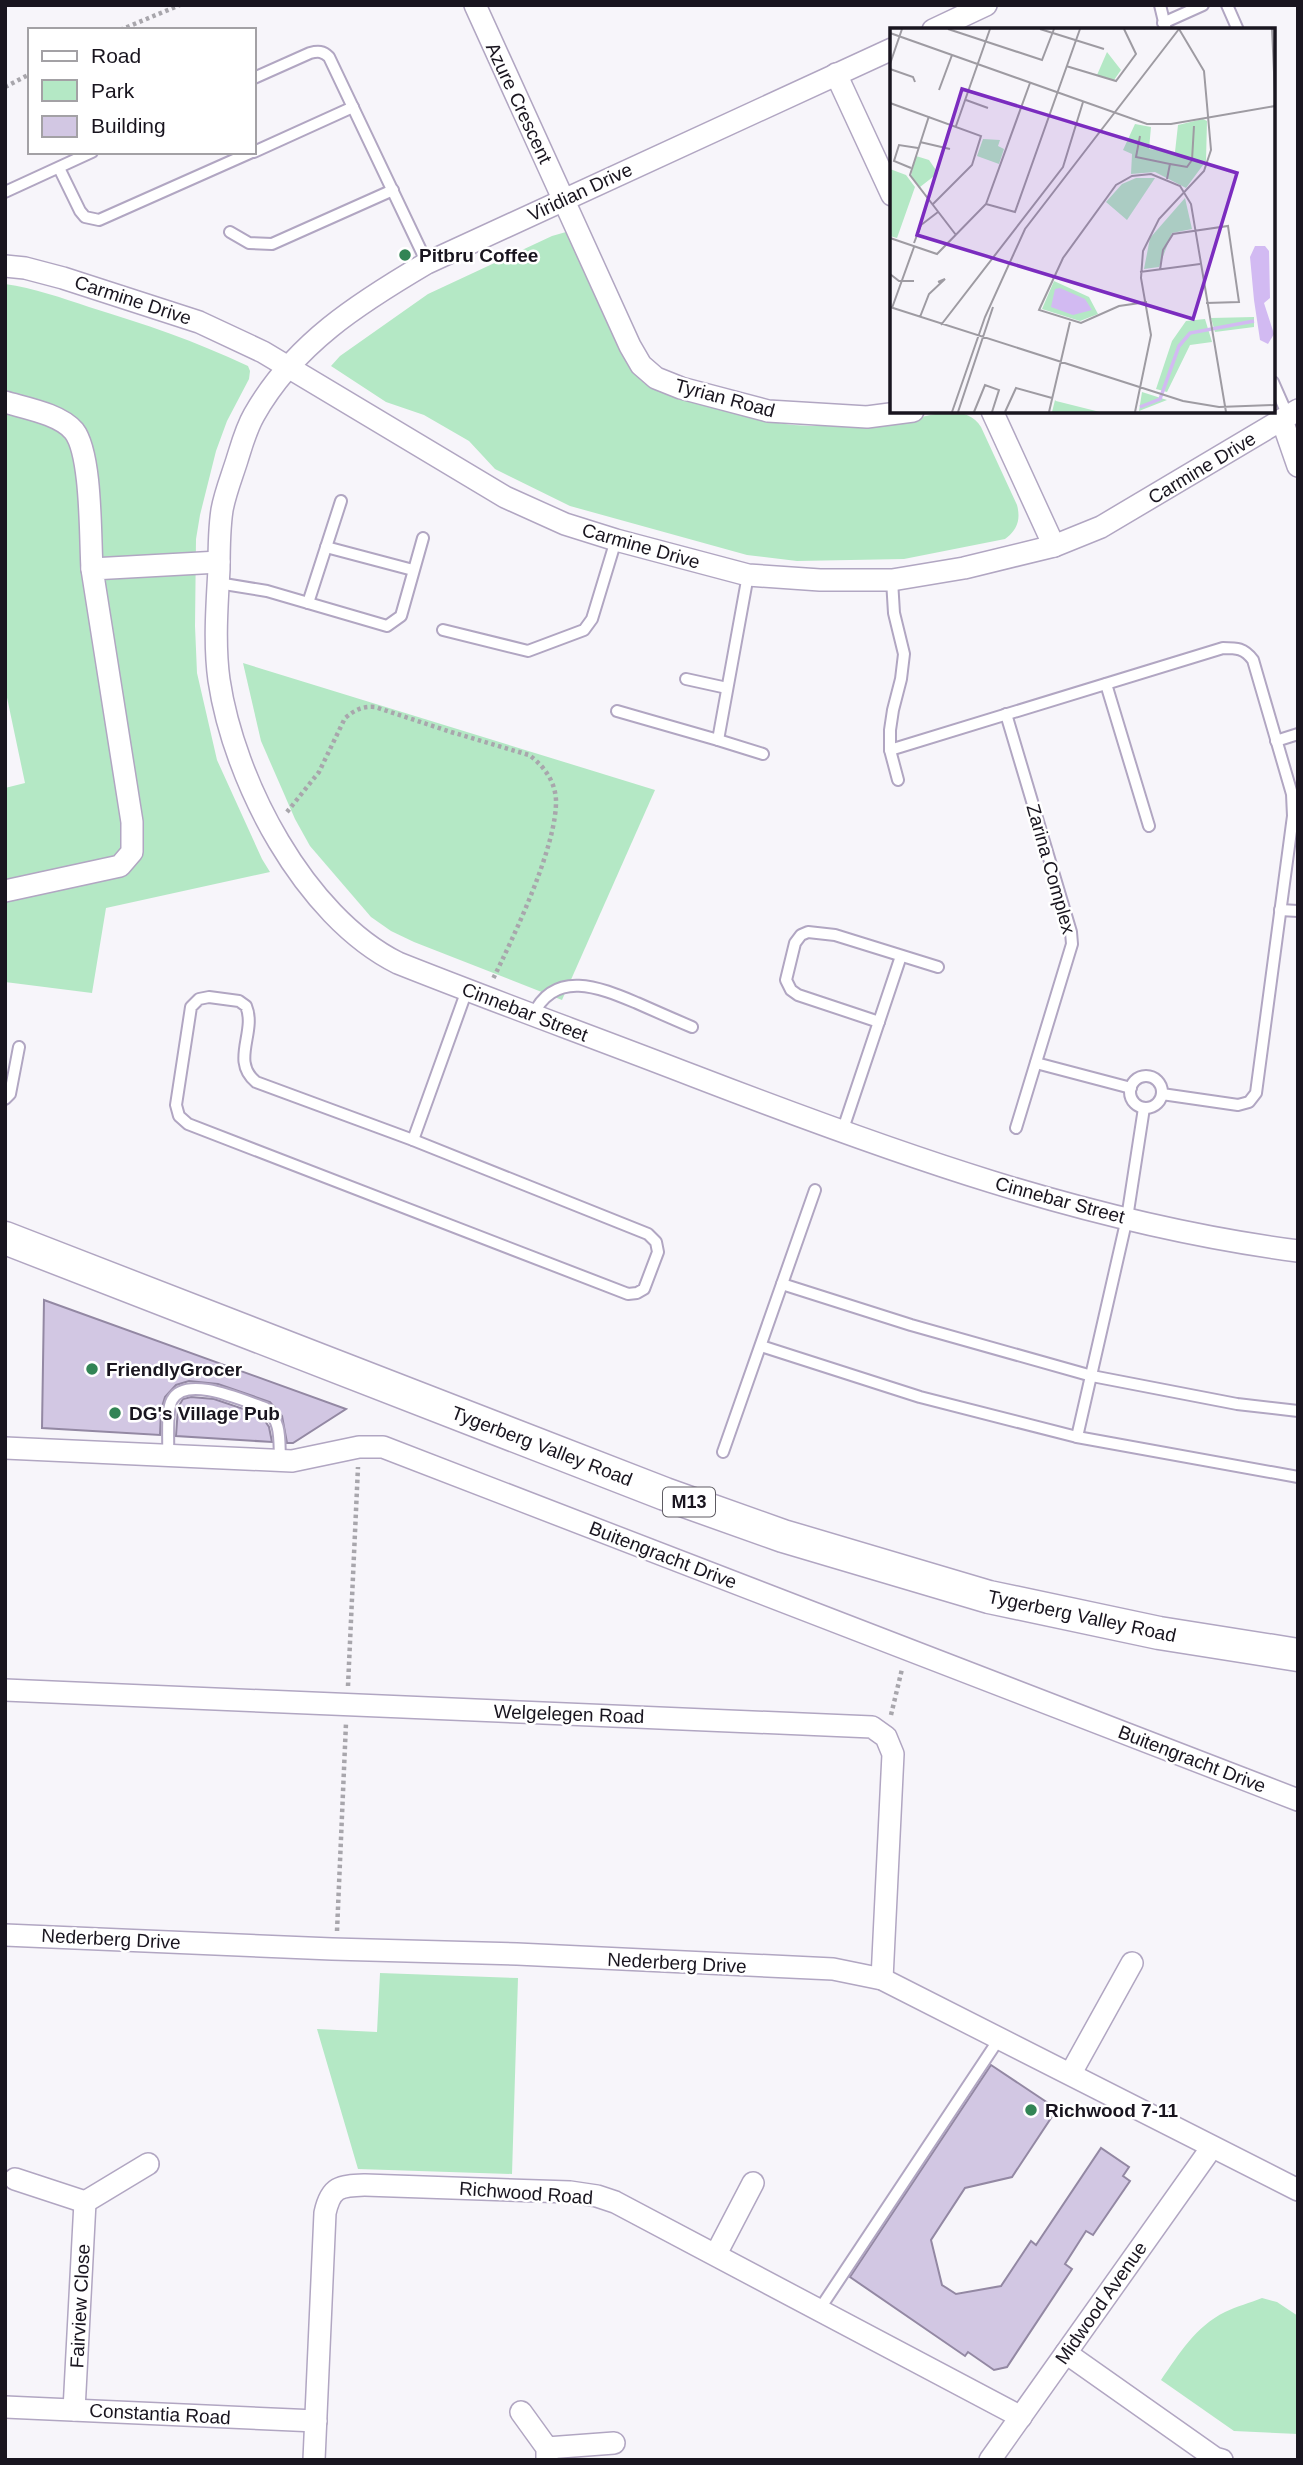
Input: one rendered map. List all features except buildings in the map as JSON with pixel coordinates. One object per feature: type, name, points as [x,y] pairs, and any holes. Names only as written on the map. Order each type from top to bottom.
[{"type":"main road","name":"Tygerberg Valley Road","points":[[5,1238],[666,1494],[783,1536],[989,1597],[1159,1633],[1298,1655]]},
{"type":"street","name":"Azure Crescent","points":[[474,5],[564,200]]},
{"type":"street","points":[[937,28],[986,5]]},
{"type":"street","name":"Viridian Drive","points":[[288,368],[326,329],[366,299],[427,263],[890,50]]},
{"type":"street","points":[[836,74],[890,191]]},
{"type":"street","name":"Tyrian Road","points":[[564,200],[630,346],[641,365],[656,378],[681,388],[768,411],[867,417],[898,413]]},
{"type":"street","name":"Carmine Drive","points":[[5,266],[63,278],[199,322],[263,352],[505,497],[565,524],[748,575],[820,580],[892,580],[964,568],[1054,546],[1101,527],[1290,415]]},
{"type":"street","name":"Cinnebar Street","points":[[288,368],[269,389],[252,418],[222,509],[217,661],[223,699],[246,772],[269,824],[288,856],[323,903],[364,943],[398,963],[467,990],[841,1133],[944,1167],[1127,1219],[1298,1251]]},
{"type":"street","points":[[5,402],[48,414],[74,430],[84,454],[92,569],[132,822],[132,852],[120,866],[5,891]]},
{"type":"street","points":[[993,413],[1054,546]]},
{"type":"street","points":[[1290,415],[1298,466]]},
{"type":"street","points":[[92,569],[218,572]]},
{"type":"street","name":"Buitengracht Drive","points":[[5,1448],[280,1460],[308,1458],[359,1447],[383,1447],[1298,1800]]},
{"type":"street","name":"Welgelegen Road","points":[[5,1690],[872,1727],[886,1737]]},
{"type":"street","points":[[883,1979],[893,1754],[886,1737]]},
{"type":"street","name":"Nederberg Drive","points":[[5,1935],[833,1969],[883,1979],[1298,2190]]},
{"type":"street","points":[[1071,2073],[1132,1963]]},
{"type":"street","name":"Midwood Avenue","points":[[990,2460],[1212,2147]]},
{"type":"street","points":[[15,2179],[85,2202],[148,2164]]},
{"type":"street","points":[[716,2255],[753,2183]]},
{"type":"street","name":"Richwood Road","points":[[314,2460],[325,2214],[330,2196],[344,2186],[583,2193],[615,2202],[1021,2417]]},
{"type":"street","name":"Fairview Close","points":[[74,2410],[85,2202]]},
{"type":"street","points":[[1066,2353],[1215,2458],[1222,2460]]},
{"type":"street","name":"Constantia Road","points":[[5,2407],[316,2421]]},
{"type":"street","points":[[521,2412],[547,2454],[614,2442]]},
{"type":"lane","points":[[1160,5],[1165,26],[1203,5]]},
{"type":"lane","points":[[1227,5],[1237,28]]},
{"type":"lane","points":[[256,78],[310,53],[325,53],[427,263]]},
{"type":"lane","points":[[256,151],[353,107]]},
{"type":"lane","points":[[5,192],[88,154]]},
{"type":"lane","points":[[59,168],[80,211],[85,217],[99,220],[248,154]]},
{"type":"lane","points":[[230,232],[248,243],[272,244],[393,190]]},
{"type":"lane","points":[[1275,386],[1290,415]]},
{"type":"lane","points":[[308,603],[341,501]]},
{"type":"lane","points":[[218,572],[267,591],[387,626],[401,616],[423,538]]},
{"type":"lane","points":[[443,630],[528,651],[584,630],[592,619],[616,540]]},
{"type":"lane","points":[[326,547],[413,570]]},
{"type":"lane","points":[[719,740],[748,575]]},
{"type":"lane","points":[[892,580],[894,613],[904,654],[892,710],[890,750],[898,780]]},
{"type":"lane","points":[[890,750],[1223,648],[1240,648],[1253,660],[1292,794],[1293,816],[1256,1093],[1253,1098],[1238,1105],[1162,1094]]},
{"type":"lane","points":[[686,679],[727,688]]},
{"type":"lane","points":[[1106,684],[1149,826]]},
{"type":"lane","points":[[617,710],[764,754]]},
{"type":"lane","name":"Zarina Complex","points":[[1006,715],[1073,944],[1016,1128]]},
{"type":"lane","points":[[1276,741],[1298,734]]},
{"type":"lane","points":[[1280,910],[1298,911]]},
{"type":"lane","points":[[879,1021],[798,995],[791,990],[786,980],[795,943],[801,935],[818,931],[938,967]]},
{"type":"lane","points":[[841,1133],[901,956]]},
{"type":"lane","points":[[533,1015],[537,1006],[553,990],[585,985],[607,991],[692,1027]]},
{"type":"lane","points":[[413,1140],[467,990]]},
{"type":"lane","points":[[209,997],[239,1002],[246,1006],[249,1016],[243,1062],[247,1073],[256,1082],[413,1140],[648,1234],[656,1242],[658,1252],[644,1289],[628,1294],[188,1124],[179,1116],[176,1105],[191,1007],[199,999],[209,997]]},
{"type":"lane","points":[[5,1099],[10,1094],[19,1047]]},
{"type":"lane","points":[[1036,1063],[1131,1088]]},
{"type":"lane","points":[[1150,1077],[1161,1087],[1162,1094],[1156,1105],[1144,1108],[1133,1101],[1131,1088],[1135,1081],[1150,1077]]},
{"type":"lane","points":[[1077,1437],[1127,1219],[1144,1108]]},
{"type":"lane","points":[[723,1452],[815,1189]]},
{"type":"lane","points":[[782,1284],[911,1325],[1093,1376],[1237,1404],[1298,1411]]},
{"type":"lane","points":[[761,1346],[920,1397],[1077,1437],[1298,1477]]},
{"type":"lane","points":[[168,1455],[170,1401],[176,1394],[199,1387],[265,1408],[272,1413],[278,1428],[280,1460]]},
{"type":"lane","points":[[819,2311],[999,2039]]},
{"type":"path","points":[[125,28],[180,5]]},
{"type":"path","points":[[5,87],[28,75]]},
{"type":"path","points":[[286,813],[319,772],[345,718],[353,711],[367,706],[530,755],[538,761],[554,789],[555,813],[546,853],[494,979]]},
{"type":"path","points":[[886,1737],[907,1649]]},
{"type":"green space","points":[[566,232],[632,368],[644,383],[659,391],[737,414],[797,425],[882,424],[943,413],[962,413],[973,418],[981,427],[1017,505],[1019,515],[1015,528],[1005,539],[904,559],[797,561],[747,555],[570,506],[495,469],[469,441],[424,415],[386,402],[331,366],[340,356],[428,294]]},
{"type":"green space","points":[[5,284],[48,294],[170,334],[248,366],[250,371],[249,379],[227,421],[216,451],[200,515],[196,539],[195,626],[197,673],[217,760],[270,872],[106,908],[92,993],[5,982],[5,788],[25,783],[5,688]]},
{"type":"green space","points":[[243,663],[655,790],[562,1000],[414,942],[371,917],[310,846],[295,819],[261,741]]},
{"type":"green space","points":[[380,1973],[518,1978],[512,2174],[358,2169],[317,2029],[377,2032]]},
{"type":"green space","points":[[1262,2298],[1277,2302],[1298,2316],[1298,2434],[1234,2431],[1161,2380],[1205,2325],[1225,2312]]},
{"type":"place","name":"Pitbru Coffee","points":[[405,255]]},
{"type":"place","name":"FriendlyGrocer","points":[[92,1369]]},
{"type":"place","name":"DG's Village Pub","points":[[115,1413]]},
{"type":"place","name":"Richwood 7-11","points":[[1031,2110]]}]
